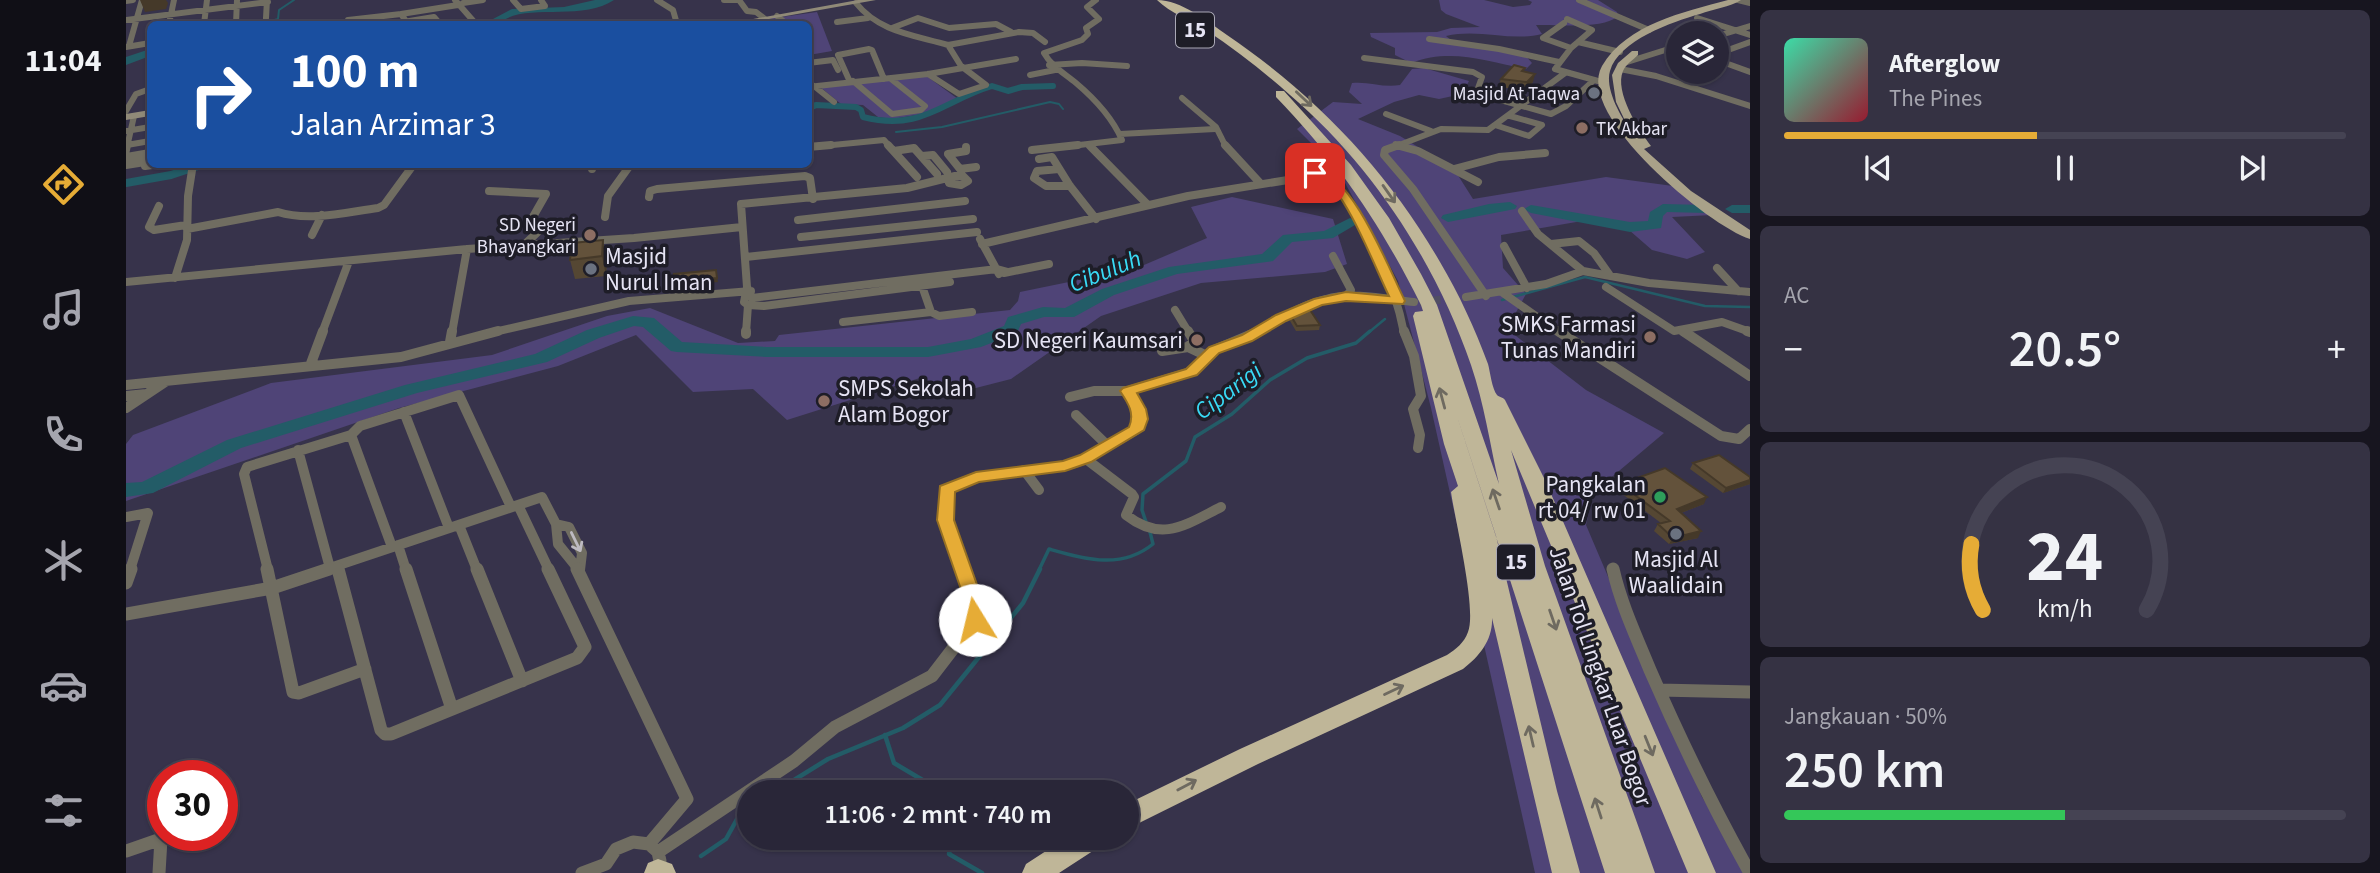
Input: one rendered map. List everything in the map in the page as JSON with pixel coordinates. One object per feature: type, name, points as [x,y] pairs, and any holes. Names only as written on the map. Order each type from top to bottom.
[{"type":"highway","name":"Jalan Tol Lingkar Luar Bogor","points":[[1156,2],[1225,37],[1291,86],[1337,143],[1405,254],[1434,318],[1619,873]]},
{"type":"highway","name":"Jalan Tol Lingkar Luar Bogor","points":[[1156,2],[1243,63],[1382,184],[1424,248],[1448,294],[1481,371],[1519,518],[1641,873]]},
{"type":"highway","points":[[1405,254],[1454,444],[1485,536],[1544,791],[1566,873]]},
{"type":"highway","points":[[1481,371],[1540,492],[1702,873]]},
{"type":"highway","points":[[1139,811],[1212,772],[1332,720],[1455,662],[1469,651],[1481,630],[1481,605],[1454,444]]},
{"type":"highway","points":[[1036,873],[1071,850]]},
{"type":"main road","points":[[1706,201],[1639,138],[1616,83],[1622,66],[1655,35],[1674,24],[1745,2]]},
{"type":"main road","points":[[1745,2],[1664,22],[1648,30],[1620,52],[1599,81],[1626,137],[1647,159],[1740,223],[1750,235]]},
{"type":"street","points":[[126,1],[133,0]]},
{"type":"street","points":[[128,48],[142,0]]},
{"type":"street","points":[[170,21],[174,0]]},
{"type":"street","points":[[204,21],[207,0]]},
{"type":"street","points":[[348,20],[483,0]]},
{"type":"street","points":[[513,0],[521,9],[545,6],[541,0]]},
{"type":"street","points":[[657,0],[673,10],[676,21]]},
{"type":"street","points":[[724,0],[740,1],[747,10],[756,12],[765,19]]},
{"type":"street","points":[[751,21],[872,0]]},
{"type":"street","points":[[1032,150],[1090,146],[1122,140],[1106,112],[1075,82],[1052,67],[1044,53],[1082,40],[1088,34],[1086,28],[1098,19],[1087,7],[1096,0]]},
{"type":"street","points":[[1579,0],[1648,30]]},
{"type":"street","points":[[126,20],[267,1],[266,18]]},
{"type":"street","points":[[459,2],[474,21]]},
{"type":"street","points":[[236,21],[237,3]]},
{"type":"street","points":[[856,3],[868,18],[880,25],[948,45],[1012,32],[1032,33],[1045,42]]},
{"type":"street","points":[[401,14],[405,21]]},
{"type":"street","points":[[777,16],[783,21]]},
{"type":"street","points":[[417,21],[434,18],[437,21]]},
{"type":"street","points":[[836,22],[868,18]]},
{"type":"street","points":[[892,28],[918,18],[949,28],[996,24],[1012,32]]},
{"type":"street","points":[[1697,18],[1750,35]]},
{"type":"street","points":[[1543,38],[1566,21],[1592,30],[1571,48],[1555,69],[1599,81]]},
{"type":"street","points":[[1729,32],[1750,26]]},
{"type":"street","points":[[1531,33],[1571,48]]},
{"type":"street","points":[[1429,39],[1499,49],[1559,62]]},
{"type":"street","points":[[1578,42],[1620,52]]},
{"type":"street","points":[[1729,50],[1750,42]]},
{"type":"street","points":[[128,48],[147,44]]},
{"type":"street","points":[[928,74],[959,94],[986,85],[961,66],[948,45]]},
{"type":"street","points":[[812,63],[834,61],[849,81],[892,114],[921,110],[925,106],[888,79],[869,49],[838,55],[849,81]]},
{"type":"street","points":[[1622,66],[1666,51]]},
{"type":"street","points":[[1364,58],[1428,64],[1473,72],[1482,76],[1478,93],[1556,114],[1599,81]]},
{"type":"street","points":[[812,86],[928,74],[961,66],[1016,59]]},
{"type":"street","points":[[1734,66],[1750,61]]},
{"type":"street","points":[[1030,75],[1052,67],[1082,63],[1127,66]]},
{"type":"street","points":[[1729,64],[1750,72]]},
{"type":"street","points":[[979,65],[980,80]]},
{"type":"street","points":[[1622,66],[1750,106]]},
{"type":"street","points":[[1486,296],[1413,189],[1384,155],[1385,150],[1431,131],[1449,128],[1488,131],[1565,73]]},
{"type":"street","points":[[812,87],[834,102]]},
{"type":"street","points":[[147,90],[136,94],[129,114],[127,147],[147,142]]},
{"type":"street","points":[[1182,98],[1212,123],[1228,151],[1259,183]]},
{"type":"street","points":[[129,114],[147,113]]},
{"type":"street","points":[[1386,114],[1431,131]]},
{"type":"street","points":[[1495,125],[1529,136],[1542,125],[1510,116]]},
{"type":"street","points":[[127,131],[147,128]]},
{"type":"street","points":[[1120,134],[1215,130]]},
{"type":"street","points":[[1479,131],[1477,136],[1488,141]]},
{"type":"street","points":[[812,146],[882,140],[917,177]]},
{"type":"street","points":[[1396,145],[1418,151],[1478,182]]},
{"type":"street","points":[[1090,146],[1148,205]]},
{"type":"street","points":[[894,151],[914,148],[937,174]]},
{"type":"street","points":[[937,158],[949,155],[948,153],[966,151],[966,148]]},
{"type":"street","points":[[126,156],[147,153]]},
{"type":"street","points":[[1454,169],[1474,162],[1521,153],[1545,153]]},
{"type":"street","points":[[922,156],[933,155],[937,158],[949,183],[957,185],[982,244],[1002,272]]},
{"type":"street","points":[[949,155],[960,169],[976,167]]},
{"type":"street","points":[[1039,159],[1052,158],[1096,219]]},
{"type":"street","points":[[126,165],[143,162],[147,166]]},
{"type":"street","points":[[159,206],[149,227],[154,230],[278,212],[290,216],[322,215],[378,208],[384,205],[411,168]]},
{"type":"street","points":[[605,217],[608,196],[628,168]]},
{"type":"street","points":[[175,278],[187,240],[191,169]]},
{"type":"street","points":[[1059,169],[1037,171],[1034,178],[1040,184],[1051,188],[1070,186]]},
{"type":"street","points":[[982,244],[1148,205],[1259,183],[1315,173],[1327,176],[1356,214],[1398,301],[1414,356],[1421,396],[1413,409],[1420,435],[1418,447]]},
{"type":"street","points":[[649,197],[653,189],[732,178],[807,176],[813,199]]},
{"type":"street","points":[[947,176],[907,188],[741,204],[748,290],[744,302],[748,305],[764,306],[922,286],[1049,264]]},
{"type":"street","points":[[489,191],[546,194],[530,222],[543,227],[524,245]]},
{"type":"street","points":[[798,220],[965,201]]},
{"type":"street","points":[[1522,211],[1538,234],[1583,271]]},
{"type":"street","points":[[312,235],[322,215]]},
{"type":"street","points":[[801,237],[973,219]]},
{"type":"street","points":[[126,282],[467,249],[742,227]]},
{"type":"street","points":[[746,257],[977,232]]},
{"type":"street","points":[[1550,244],[1579,240],[1594,253],[1609,274]]},
{"type":"street","points":[[1504,246],[1528,288]]},
{"type":"street","points":[[450,342],[467,249]]},
{"type":"street","points":[[1333,256],[1350,290],[1346,296]]},
{"type":"street","points":[[310,366],[349,261]]},
{"type":"street","points":[[1717,268],[1738,291]]},
{"type":"street","points":[[1466,297],[1505,294],[1583,271],[1649,284],[1750,292]]},
{"type":"street","points":[[748,290],[755,299],[1002,272]]},
{"type":"street","points":[[922,286],[931,312]]},
{"type":"street","points":[[1606,287],[1671,330],[1722,323],[1750,332]]},
{"type":"street","points":[[126,385],[401,357],[450,342],[629,301],[748,290]]},
{"type":"street","points":[[1505,294],[1721,436],[1739,439],[1749,431]]},
{"type":"street","points":[[1070,397],[1094,391],[1128,391],[1191,372],[1214,350],[1247,338],[1281,318],[1327,298],[1346,296],[1414,302]]},
{"type":"street","points":[[746,334],[748,305]]},
{"type":"street","points":[[1175,310],[1194,341],[1188,347]]},
{"type":"street","points":[[843,322],[931,312],[939,316],[972,312]]},
{"type":"street","points":[[1681,330],[1750,376]]},
{"type":"street","points":[[1247,338],[1259,345]]},
{"type":"street","points":[[1162,351],[1188,347],[1207,356]]},
{"type":"street","points":[[126,408],[167,381]]},
{"type":"street","points":[[657,863],[794,761],[835,727],[932,676],[975,620],[977,610],[945,520],[946,489],[976,477],[1018,468],[1065,466],[1086,459],[1136,430],[1140,419],[1139,409],[1128,391]]},
{"type":"street","points":[[126,396],[148,394]]},
{"type":"street","points":[[298,450],[365,669],[381,730],[385,734],[577,659],[585,647],[459,395],[360,426],[351,435],[298,450],[249,466],[244,474],[272,588],[292,692],[299,693],[365,669]]},
{"type":"street","points":[[404,412],[522,681]]},
{"type":"street","points":[[1076,415],[1108,446]]},
{"type":"street","points":[[351,435],[395,546],[452,709]]},
{"type":"street","points":[[1086,459],[1134,496],[1126,515],[1139,527],[1168,532],[1221,507]]},
{"type":"street","points":[[1018,468],[1039,490]]},
{"type":"street","points":[[126,614],[272,588],[542,497],[556,524],[554,534],[566,559],[580,571],[687,799],[657,863]]},
{"type":"street","points":[[126,517],[148,513],[126,583]]},
{"type":"street","points":[[1613,568],[1629,619],[1707,797],[1750,873]]},
{"type":"street","points":[[1659,690],[1750,692]]},
{"type":"street","points":[[126,851],[161,839],[159,873]]},
{"type":"street","points":[[582,873],[606,868],[616,849],[633,842],[657,863]]},
{"type":"shaded area","points":[[1439,0],[1484,0],[1513,7],[1530,5],[1532,2],[1528,0],[1598,0],[1617,12],[1618,16],[1591,25],[1536,25],[1542,34],[1530,36],[1471,33],[1446,36],[1451,40],[1524,54],[1532,63],[1526,69],[1454,56],[1440,56],[1411,63],[1395,55],[1395,48],[1371,37],[1370,33],[1437,32],[1451,28],[1480,27],[1446,14],[1441,10]]},
{"type":"shaded area","points":[[817,12],[832,51],[812,54],[812,21],[752,21]]},
{"type":"shaded area","points":[[1424,68],[1469,81],[1462,94],[1439,99],[1419,95],[1394,102],[1358,119],[1400,136],[1454,169],[1473,199],[1606,177],[1673,186],[1713,215],[1672,217],[1705,252],[1687,259],[1652,250],[1629,230],[1582,221],[1501,235],[1503,268],[1526,294],[1507,329],[1586,390],[1664,433],[1594,492],[1586,525],[1702,797],[1750,873],[1535,873],[1431,408],[1398,281],[1338,170],[1297,129],[1333,102],[1362,104],[1349,92],[1352,83],[1400,85],[1412,69]]},
{"type":"shaded area","points":[[925,75],[958,99],[923,114],[892,119],[878,117],[863,105],[841,104],[819,86]]},
{"type":"shaded area","points":[[1232,197],[1333,219],[1347,264],[1325,272],[1201,283],[1101,316],[1011,379],[929,400],[923,377],[787,420],[753,389],[693,392],[636,335],[558,366],[399,408],[126,501],[126,444],[133,435],[271,383],[492,355],[607,316],[650,308],[738,343],[775,341],[779,335],[1010,310],[1018,301],[1020,292],[1137,268],[1207,238],[1191,207]]},
{"type":"building","points":[[1514,65],[1525,68],[1522,71],[1535,74],[1527,82],[1501,79]]},
{"type":"building","points":[[603,240],[602,256],[570,260],[572,243]]},
{"type":"building","points":[[716,270],[717,278],[675,282],[674,274]]},
{"type":"building","points":[[1310,310],[1320,325],[1297,326],[1291,316]]},
{"type":"building","points":[[1719,455],[1750,477],[1750,480],[1726,488],[1693,463]]},
{"type":"building","points":[[1665,468],[1707,497],[1677,509],[1701,531],[1673,538],[1658,524],[1670,521],[1620,484]]},
{"type":"waterway","points":[[271,21],[278,19],[279,10],[294,0]]},
{"type":"waterway","points":[[499,21],[498,19],[512,12],[564,10],[609,0]]},
{"type":"waterway","points":[[126,61],[147,53]]},
{"type":"waterway","points":[[812,107],[856,107],[861,110],[863,117],[901,121],[931,113],[992,86],[1008,91],[1022,87],[1053,86]]},
{"type":"waterway","points":[[896,132],[942,127],[1050,102],[1059,104],[1063,109]]},
{"type":"waterway","points":[[126,183],[171,175],[192,168]]},
{"type":"waterway","name":"Cibuluh","points":[[1448,218],[1510,206]]},
{"type":"waterway","name":"Cibuluh","points":[[1531,209],[1630,227],[1656,225],[1655,215],[1663,208],[1706,209]]},
{"type":"waterway","name":"Cibuluh","points":[[1732,209],[1750,209]]},
{"type":"waterway","points":[[126,490],[146,488],[234,444],[411,389],[541,358],[593,334],[633,321],[648,322],[677,347],[767,352],[928,352],[975,343],[1011,329],[1014,321],[1043,312],[1068,313],[1108,292],[1175,270],[1267,258],[1288,238],[1328,235],[1350,222]]},
{"type":"waterway","name":"Ciparigi","points":[[1502,300],[1585,277],[1705,306],[1750,307]]},
{"type":"waterway","name":"Ciparigi","points":[[1368,333],[1385,319]]},
{"type":"waterway","name":"Ciparigi","points":[[1147,525],[1142,510],[1143,494],[1186,461],[1195,437],[1232,414],[1270,380],[1307,358],[1356,343],[1370,331]]},
{"type":"waterway","name":"Ciparigi","points":[[1039,570],[1049,549],[1089,559],[1116,560],[1141,552],[1153,544],[1150,532]]},
{"type":"waterway","name":"Ciparigi","points":[[885,735],[903,728],[940,705],[1023,603],[1040,569]]},
{"type":"waterway","name":"Ciparigi","points":[[794,780],[828,759],[885,735]]},
{"type":"waterway","points":[[885,735],[894,763],[923,780]]},
{"type":"waterway","name":"Ciparigi","points":[[701,856],[726,839],[737,819]]},
{"type":"waterway","points":[[950,850],[949,854],[982,873]]},
{"type":"tunnel","points":[[1420,302],[1456,298]]},
{"type":"place","name":"Masjid At Taqwa","points":[[1594,93]]},
{"type":"place","name":"TK Akbar","points":[[1582,128]]},
{"type":"place","name":"SD Negeri Bhayangkari","points":[[590,235]]},
{"type":"place","name":"Masjid Nurul Iman","points":[[591,269]]},
{"type":"place","name":"SMKS Farmasi Tunas Mandiri","points":[[1650,337]]},
{"type":"place","name":"SD Negeri Kaumsari","points":[[1197,340]]},
{"type":"place","name":"SMPS Sekolah Alam Bogor","points":[[824,401]]},
{"type":"place","name":"Pangkalan rt 04/ rw 01","points":[[1660,497]]},
{"type":"place","name":"Masjid Al Waalidain","points":[[1676,534]]},
{"type":"route","points":[[975,620],[977,610],[945,520],[946,489],[976,477],[1065,466],[1086,459],[1136,430],[1140,419],[1139,409],[1128,391],[1191,372],[1214,350],[1247,338],[1281,318],[1327,298],[1346,296],[1398,301],[1343,193],[1325,174],[1315,173]]}]
